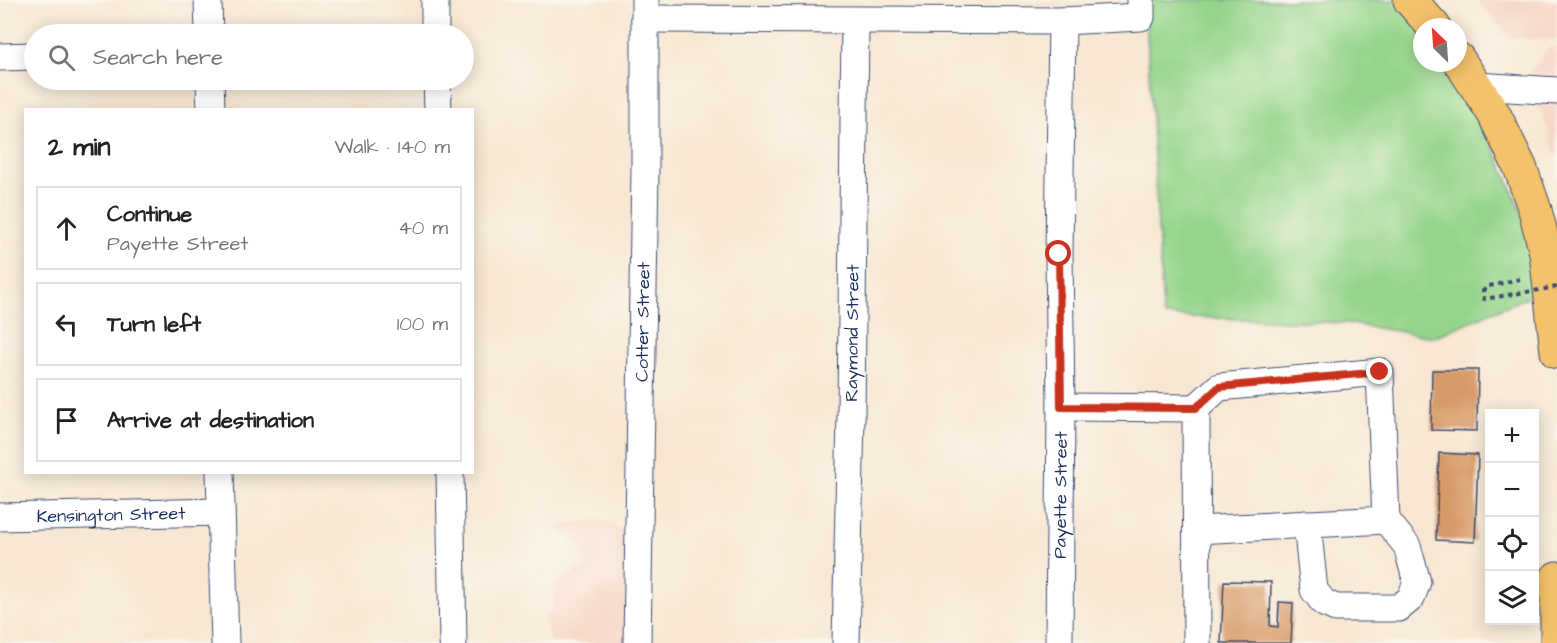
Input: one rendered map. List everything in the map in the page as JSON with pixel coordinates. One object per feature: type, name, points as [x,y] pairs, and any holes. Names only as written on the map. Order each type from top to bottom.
[{"type":"main road","points":[[1410,0],[1426,18]]},
{"type":"main road","points":[[1467,72],[1500,125],[1520,167],[1535,210],[1546,253],[1557,352]]},
{"type":"main road","points":[[1557,578],[1557,643]]},
{"type":"street","points":[[208,0],[209,24]]},
{"type":"street","points":[[435,0],[435,24]]},
{"type":"street","points":[[645,10],[855,21],[1062,21],[1141,9]]},
{"type":"street","name":"Cotter Street","points":[[637,643],[645,182],[645,10]]},
{"type":"street","name":"Raymond Street","points":[[846,643],[851,426],[855,21]]},
{"type":"street","name":"Payette Street","points":[[1059,643],[1061,407],[1059,254],[1062,21]]},
{"type":"street","points":[[0,57],[24,56]]},
{"type":"street","points":[[1476,86],[1557,91]]},
{"type":"street","points":[[210,90],[211,108]]},
{"type":"street","points":[[437,90],[438,108]]},
{"type":"street","points":[[1061,407],[1196,408],[1219,387],[1380,372],[1386,520],[1407,546],[1417,582],[1411,598],[1400,608],[1336,608],[1324,603],[1314,590],[1307,524]]},
{"type":"street","points":[[1196,408],[1197,643]]},
{"type":"street","points":[[220,474],[225,643]]},
{"type":"street","points":[[450,474],[453,643]]},
{"type":"street","name":"Kensington Street","points":[[0,517],[221,512]]},
{"type":"street","points":[[1197,530],[1386,520]]},
{"type":"path","points":[[1520,279],[1489,286],[1483,291],[1484,299],[1557,287]]},
{"type":"shaded area","points":[[1477,0],[1557,0],[1557,39],[1509,38]]},
{"type":"shaded area","points":[[1550,47],[1557,47],[1557,159],[1529,72]]},
{"type":"shaded area","points":[[597,520],[611,522],[636,541],[636,643],[552,643],[543,619],[553,609],[557,582],[587,565],[578,546],[558,528],[570,523]]},
{"type":"green space","points":[[1145,0],[1412,0],[1419,18],[1413,18],[1413,72],[1462,72],[1553,286],[1434,337],[1346,323],[1165,316],[1163,313]]},
{"type":"building","points":[[1432,370],[1478,370],[1477,431],[1431,430]]},
{"type":"building","points":[[1439,453],[1478,455],[1475,542],[1436,540]]},
{"type":"building","points":[[1224,581],[1271,582],[1270,626],[1278,627],[1279,602],[1293,603],[1291,643],[1221,643]]},
{"type":"route","points":[[1059,254],[1061,407],[1196,408],[1219,387],[1380,372]]}]
